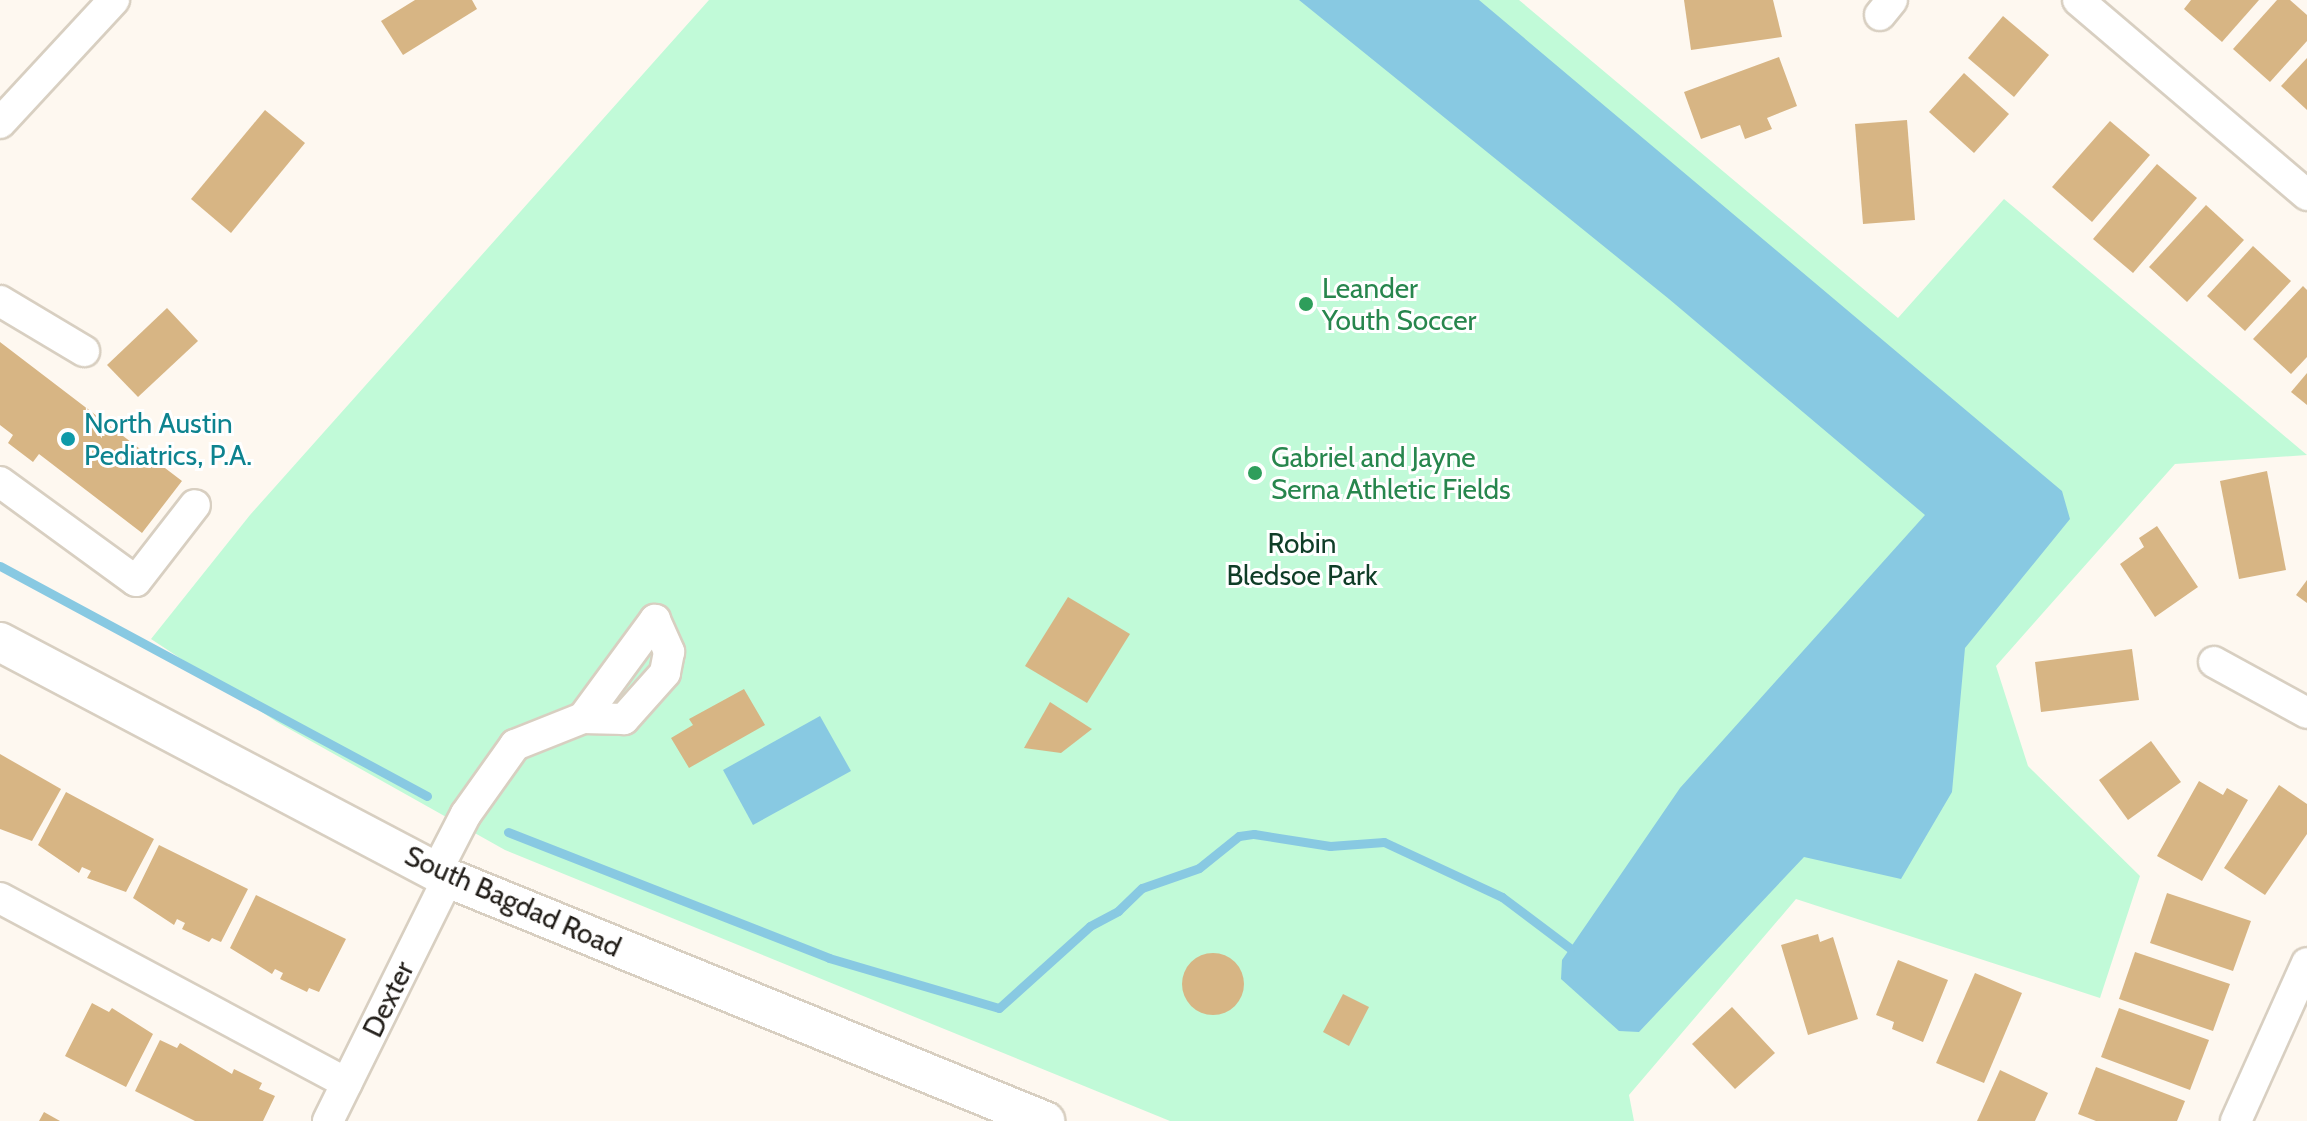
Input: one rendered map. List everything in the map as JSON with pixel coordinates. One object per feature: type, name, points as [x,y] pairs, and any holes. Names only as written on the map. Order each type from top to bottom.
[{"type":"main road","name":"South Bagdad Road","points":[[1,644],[442,875],[1045,1121]]},
{"type":"street","points":[[0,123],[114,0]]},
{"type":"street","points":[[2078,0],[2307,195]]},
{"type":"street","points":[[0,301],[84,351]]},
{"type":"street","points":[[0,482],[136,581],[195,505]]},
{"type":"street","points":[[2214,662],[2307,713]]},
{"type":"street","name":"Dexter","points":[[328,1121],[442,875],[466,814],[515,745],[583,718]]},
{"type":"street","points":[[0,898],[347,1083]]},
{"type":"street","points":[[2236,1121],[2307,963]]},
{"type":"green space","name":"Robin Bledsoe Park","points":[[709,0],[1519,0],[1898,318],[2004,199],[2307,455],[2175,464],[1996,666],[2028,766],[2140,876],[2100,998],[1796,899],[1629,1095],[1634,1121],[1170,1121],[505,850],[277,722],[151,639],[250,515]]},
{"type":"water","points":[[1299,0],[1479,0],[2062,491],[2070,519],[1965,648],[1952,792],[1901,879],[1804,857],[1639,1032],[1619,1031],[1561,979],[1562,960],[1680,788],[1925,515],[1669,299]]},
{"type":"water","points":[[820,716],[851,771],[753,825],[723,770]]},
{"type":"building","points":[[415,0],[472,0],[477,9],[403,55],[381,21]]},
{"type":"building","points":[[1684,0],[1773,0],[1782,37],[1691,50]]},
{"type":"building","points":[[2191,0],[2259,0],[2222,42],[2184,9]]},
{"type":"building","points":[[2277,0],[2290,0],[2307,15],[2307,41],[2270,82],[2233,49]]},
{"type":"building","points":[[2003,16],[2049,55],[2014,97],[1968,58]]},
{"type":"building","points":[[1779,57],[1797,106],[1767,118],[1772,129],[1745,139],[1740,125],[1701,139],[1684,92]]},
{"type":"building","points":[[2307,58],[2307,110],[2281,86]]},
{"type":"building","points":[[1964,73],[2009,114],[1974,153],[1929,112]]},
{"type":"building","points":[[265,110],[305,143],[231,233],[191,199]]},
{"type":"building","points":[[1907,120],[1915,220],[1863,224],[1855,124]]},
{"type":"building","points":[[2110,121],[2150,155],[2092,222],[2052,187]]},
{"type":"building","points":[[2157,164],[2197,198],[2133,273],[2093,239]]},
{"type":"building","points":[[2206,205],[2244,240],[2187,302],[2149,267]]},
{"type":"building","points":[[2253,246],[2291,281],[2245,331],[2207,296]]},
{"type":"building","points":[[2303,286],[2307,290],[2307,357],[2291,374],[2253,339]]},
{"type":"building","points":[[167,308],[198,341],[138,397],[107,365]]},
{"type":"building","name":"North Austin Pediatrics, P.A.","points":[[0,342],[182,481],[142,533],[39,454],[33,462],[8,443],[13,435],[0,425]]},
{"type":"building","points":[[2307,373],[2307,405],[2291,392]]},
{"type":"building","points":[[2267,471],[2286,570],[2239,579],[2220,481]]},
{"type":"building","points":[[2157,526],[2198,587],[2155,617],[2120,564],[2144,547],[2139,538]]},
{"type":"building","points":[[2307,580],[2307,603],[2296,595]]},
{"type":"building","points":[[1068,597],[1130,634],[1087,703],[1025,666]]},
{"type":"building","points":[[2132,649],[2139,700],[2041,712],[2035,662]]},
{"type":"building","points":[[744,689],[765,725],[689,768],[671,738],[693,725],[689,719]]},
{"type":"building","points":[[1050,702],[1092,729],[1061,753],[1024,748]]},
{"type":"building","points":[[2151,741],[2181,782],[2128,820],[2099,780]]},
{"type":"building","points":[[0,754],[61,789],[32,841],[0,829]]},
{"type":"building","points":[[2199,781],[2223,795],[2227,788],[2248,800],[2202,881],[2157,856]]},
{"type":"building","points":[[2279,785],[2307,804],[2307,834],[2265,895],[2224,868]]},
{"type":"building","points":[[66,792],[154,839],[126,892],[87,878],[91,871],[82,867],[79,873],[38,845]]},
{"type":"building","points":[[159,845],[248,889],[221,942],[212,938],[209,942],[182,929],[185,923],[177,919],[174,925],[133,898]]},
{"type":"building","points":[[2167,893],[2251,921],[2233,971],[2150,943]]},
{"type":"building","points":[[256,895],[346,939],[319,992],[309,988],[307,992],[280,979],[283,973],[275,969],[272,974],[230,948]]},
{"type":"building","points":[[1818,934],[1820,942],[1833,937],[1858,1019],[1808,1035],[1781,945]]},
{"type":"building","points":[[2135,952],[2230,984],[2213,1031],[2119,999]]},
{"type":"building","points":[[1213,953],[1235,962],[1244,984],[1235,1006],[1213,1015],[1191,1006],[1182,984],[1191,962]]},
{"type":"building","points":[[1898,960],[1948,980],[1923,1042],[1892,1029],[1894,1022],[1876,1015]]},
{"type":"building","points":[[1975,973],[2022,993],[1984,1083],[1936,1063]]},
{"type":"building","points":[[1343,994],[1369,1007],[1349,1046],[1323,1032]]},
{"type":"building","points":[[92,1003],[109,1012],[112,1008],[153,1034],[126,1087],[65,1056]]},
{"type":"building","points":[[1732,1007],[1775,1053],[1735,1089],[1692,1044]]},
{"type":"building","points":[[2119,1008],[2209,1040],[2190,1090],[2101,1057]]},
{"type":"building","points":[[160,1040],[177,1048],[180,1043],[232,1074],[234,1069],[262,1083],[259,1089],[275,1096],[263,1121],[195,1121],[135,1091]]},
{"type":"building","points":[[2096,1067],[2185,1101],[2177,1121],[2096,1121],[2078,1114]]},
{"type":"building","points":[[2000,1070],[2048,1093],[2035,1121],[1977,1121]]},
{"type":"building","points":[[44,1112],[60,1121],[39,1121]]},
{"type":"waterway","points":[[0,566],[427,796]]},
{"type":"waterway","points":[[508,832],[829,958],[999,1008],[1090,926],[1118,911],[1142,888],[1199,868],[1239,836],[1254,834],[1330,846],[1384,842],[1502,897],[1570,948]]},
{"type":"place","name":"Leander Youth Soccer","points":[[1306,304]]},
{"type":"place","name":"North Austin Pediatrics, P.A.","points":[[68,439]]},
{"type":"place","name":"Gabriel and Jayne Serna Athletic Fields","points":[[1255,473]]}]
